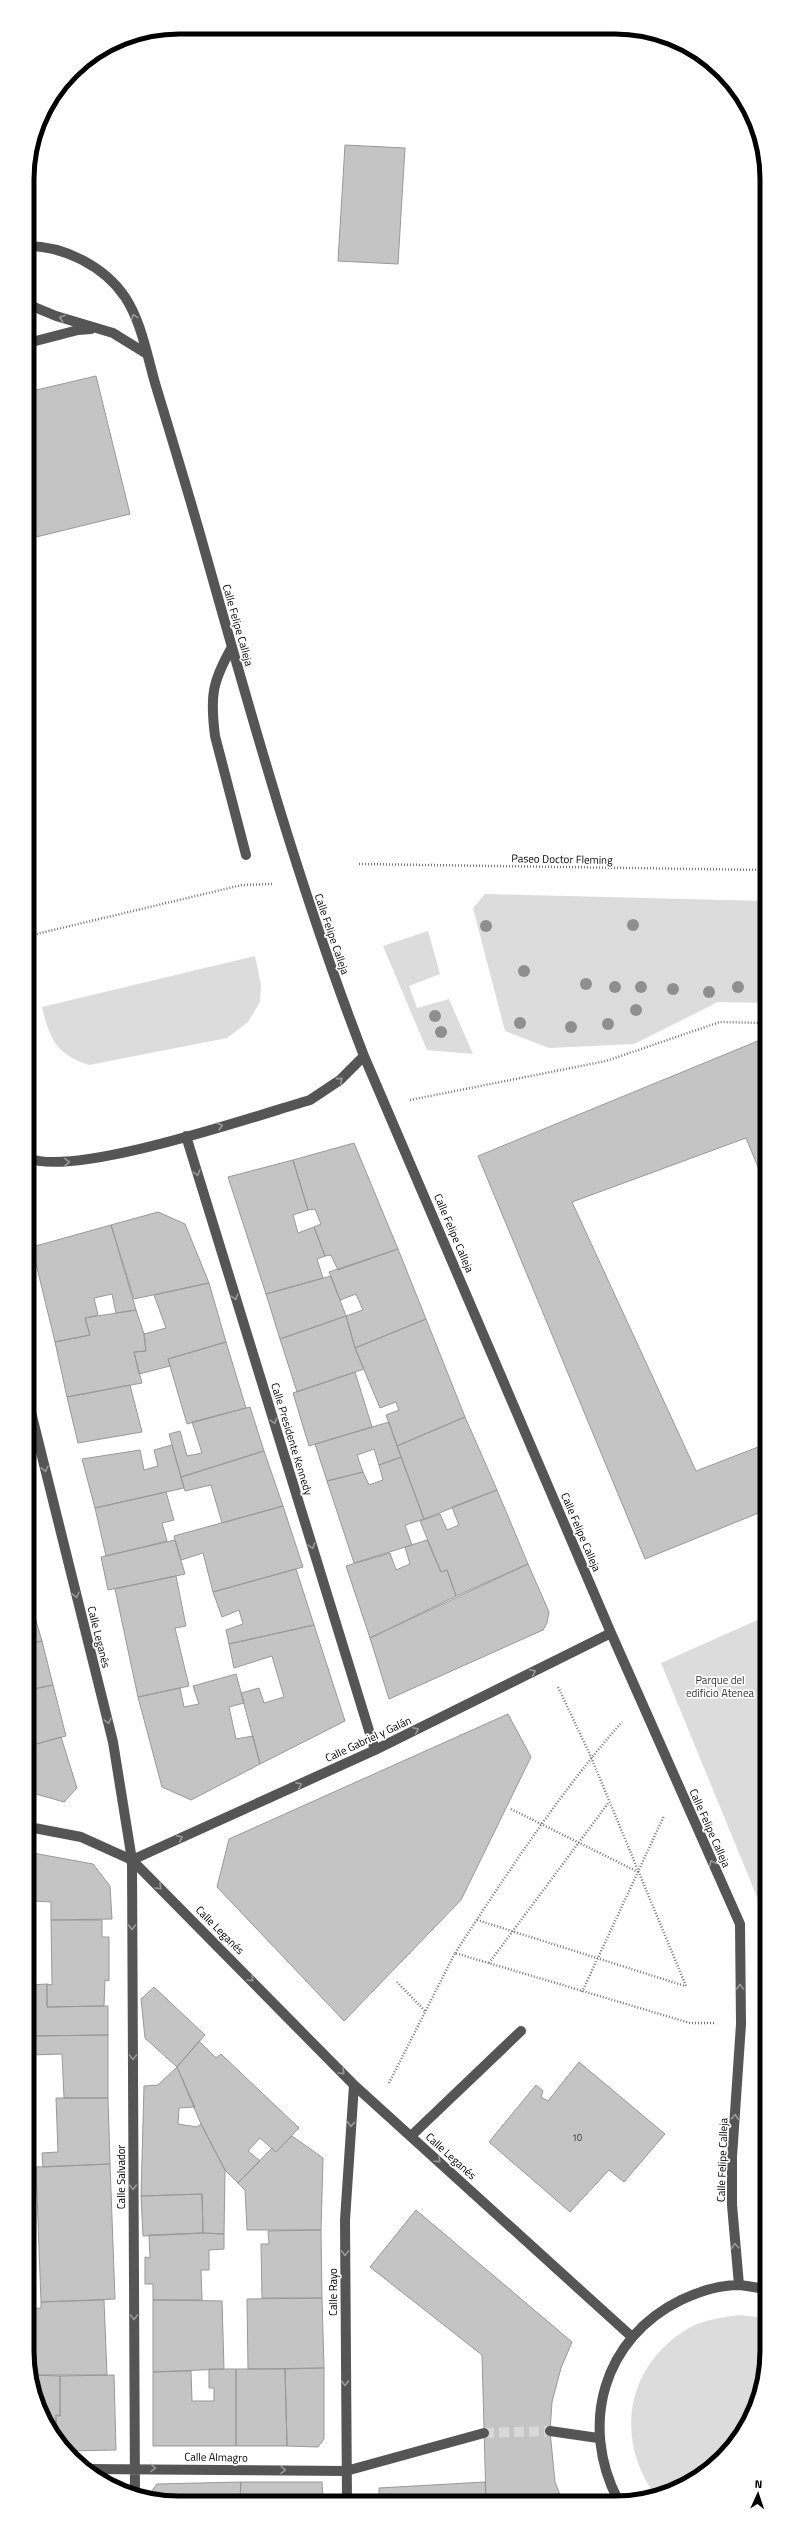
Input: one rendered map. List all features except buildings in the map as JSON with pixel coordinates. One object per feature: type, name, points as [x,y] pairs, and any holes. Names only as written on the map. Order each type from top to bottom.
[{"type":"street","name":"Calle Felipe Calleja","points":[[34,247],[55,249],[93,266],[109,279],[129,304],[147,354],[294,862],[329,965],[364,1056],[386,1104],[611,1634],[642,1700],[678,1786],[740,1924],[741,2024],[732,2157],[732,2204],[739,2285]]},
{"type":"street","points":[[34,306],[113,334],[147,354]]},
{"type":"street","points":[[34,341],[78,330],[97,328]]},
{"type":"street","points":[[34,336],[48,337]]},
{"type":"street","points":[[232,647],[214,684],[212,718],[215,736],[246,855]]},
{"type":"street","points":[[34,1160],[39,1162],[96,1159],[186,1136],[310,1100],[340,1080],[364,1056]]},
{"type":"street","name":"Calle Presidente Kennedy","points":[[186,1136],[375,1750]]},
{"type":"street","name":"Calle Leganés","points":[[34,1424],[113,1742],[132,1860],[354,2085],[632,2337]]},
{"type":"street","name":"Calle Gabriel y Galán","points":[[132,1860],[375,1750],[611,1634]]},
{"type":"street","points":[[34,1828],[81,1837],[132,1860]]},
{"type":"street","name":"Calle Salvador","points":[[132,1860],[135,2489]]},
{"type":"street","points":[[412,2136],[521,2031]]},
{"type":"street","name":"Calle Rayo","points":[[347,2496],[344,2220],[354,2085]]},
{"type":"street","points":[[616,2496],[606,2478],[598,2438],[601,2402],[612,2367],[632,2337],[668,2307],[698,2292],[739,2285],[760,2288]]},
{"type":"street","points":[[550,2431],[598,2438]]},
{"type":"street","name":"Calle Almagro","points":[[95,2469],[346,2471],[484,2433]]},
{"type":"path","name":"Paseo Doctor Fleming","points":[[359,864],[760,870]]},
{"type":"path","points":[[34,935],[242,885],[272,884]]},
{"type":"path","points":[[386,1104],[606,1061],[720,1022],[760,1024]]},
{"type":"path","points":[[477,1920],[513,1930],[686,1986],[591,1757],[548,1665]]},
{"type":"path","points":[[454,1953],[542,1824],[591,1757],[642,1700]]},
{"type":"path","points":[[582,1992],[678,1786]]},
{"type":"path","points":[[489,1963],[580,1843],[609,1802]]},
{"type":"path","points":[[511,1809],[638,1872]]},
{"type":"path","points":[[397,1982],[425,2011]]},
{"type":"green space","points":[[485,894],[760,901],[760,1003],[718,1002],[634,1044],[549,1048],[505,1031],[473,908]]},
{"type":"green space","points":[[428,931],[440,974],[409,986],[417,1008],[449,999],[473,1054],[427,1050],[383,946]]},
{"type":"green space","points":[[255,956],[261,985],[260,1002],[248,1022],[227,1038],[89,1065],[78,1061],[62,1051],[56,1044],[48,1028],[42,1007]]},
{"type":"green space","name":"Parque del edificio Atenea","points":[[760,1619],[760,1904],[661,1663]]},
{"type":"green space","points":[[739,2315],[760,2317],[759,2370],[749,2406],[736,2431],[724,2447],[711,2460],[687,2477],[653,2491],[643,2475],[635,2452],[631,2430],[632,2407],[638,2385],[649,2365],[664,2347],[690,2327],[717,2318]]},
{"type":"tunnel","points":[[484,2433],[550,2431]]}]
